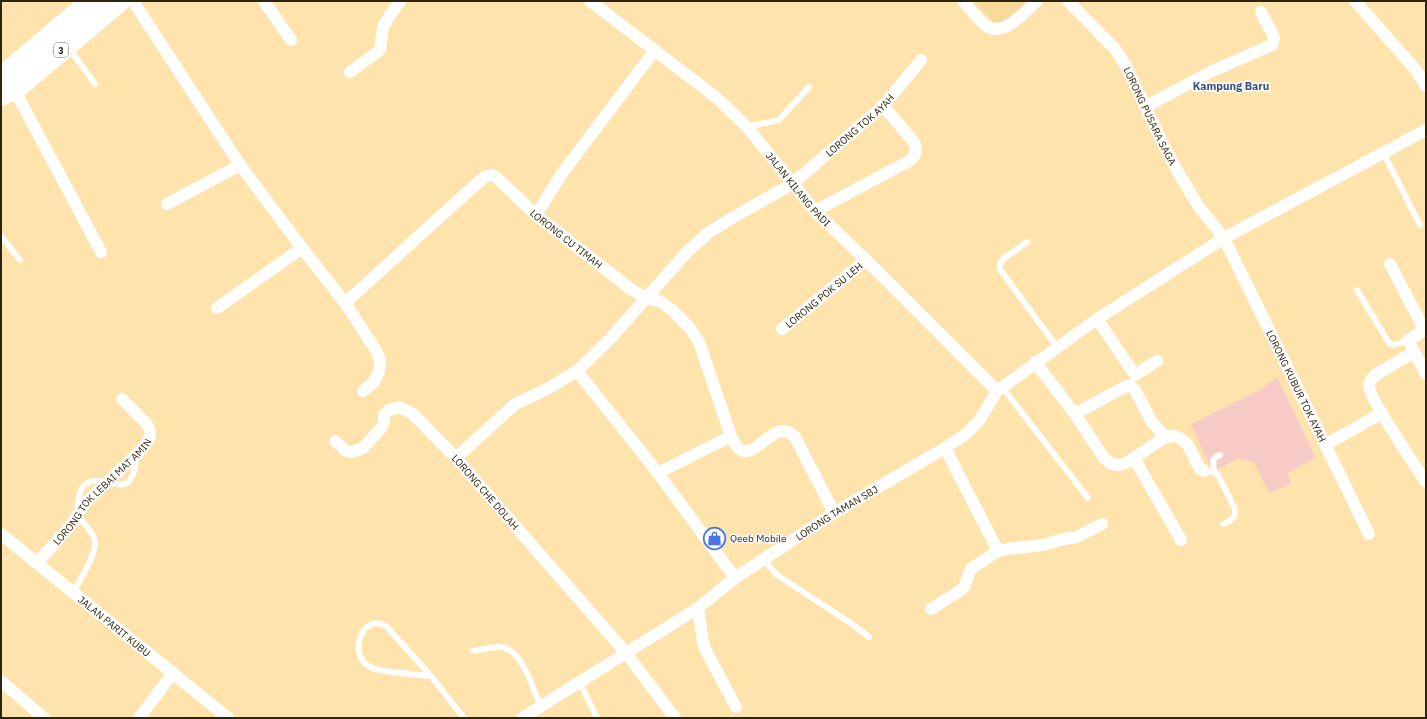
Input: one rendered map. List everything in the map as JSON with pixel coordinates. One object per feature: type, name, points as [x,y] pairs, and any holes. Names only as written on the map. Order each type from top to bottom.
[{"type":"highway","name":"3","points":[[6,87],[92,1]]},
{"type":"highway","name":"3","points":[[6,87],[67,45],[119,1]]},
{"type":"street","points":[[133,1],[240,165],[345,303],[376,350],[380,360],[379,372],[374,382],[363,391]]},
{"type":"street","points":[[264,1],[291,40]]},
{"type":"street","points":[[350,72],[380,50],[383,27],[400,1]]},
{"type":"street","points":[[963,1],[984,24],[991,29],[1000,29],[1008,26],[1037,1]]},
{"type":"street","name":"LORONG PUSARA SAGA","points":[[1068,1],[1116,50],[1127,68],[1164,146],[1199,207],[1224,238]]},
{"type":"street","points":[[1355,1],[1416,70],[1426,86]]},
{"type":"street","name":"JALAN KILANG PADI","points":[[594,2],[716,97],[747,127],[815,211],[999,389]]},
{"type":"street","points":[[1145,107],[1212,71],[1272,45],[1274,38],[1261,12]]},
{"type":"street","points":[[536,215],[563,172],[655,50]]},
{"type":"street","name":"LORONG TOK AYAH","points":[[792,184],[883,106],[921,60]]},
{"type":"street","points":[[6,87],[101,252]]},
{"type":"street","points":[[815,211],[911,160],[916,155],[917,148],[914,142],[883,106]]},
{"type":"street","points":[[999,389],[1098,319],[1224,238],[1426,130]]},
{"type":"street","points":[[167,204],[240,165]]},
{"type":"street","name":"LORONG CU TIMAH","points":[[345,303],[484,177],[491,175],[496,177],[536,215],[632,290],[661,302],[673,311],[689,327],[699,342],[731,436]]},
{"type":"street","points":[[456,458],[515,404],[547,389],[577,371],[610,339],[687,252],[708,233],[792,184]]},
{"type":"street","name":"LORONG KUBUR TOK AYAH","points":[[1224,238],[1369,534]]},
{"type":"street","points":[[217,308],[302,248]]},
{"type":"street","name":"LORONG POK SU LEH","points":[[782,329],[866,260]]},
{"type":"street","points":[[1390,264],[1422,327],[1420,333],[1408,340],[1426,374]]},
{"type":"street","points":[[1098,319],[1135,376],[1157,361]]},
{"type":"street","points":[[1414,352],[1375,375],[1370,380],[1369,386],[1370,392],[1382,413],[1426,482]]},
{"type":"street","points":[[1036,362],[1075,414],[1104,458],[1111,464],[1120,465],[1128,462],[1165,436],[1175,436],[1188,445],[1199,468],[1209,472]]},
{"type":"street","points":[[577,371],[658,473],[735,578]]},
{"type":"street","points":[[1075,414],[1126,386],[1131,386],[1135,390],[1152,422],[1165,436]]},
{"type":"street","name":"LORONG TAMAN SBJ","points":[[522,718],[698,608],[735,578],[763,558],[834,513],[945,448],[966,434],[979,421],[999,389]]},
{"type":"street","name":"LORONG TOK LEBAI MAT AMIN","points":[[37,563],[71,525],[86,502],[146,444],[150,436],[150,430],[146,423],[122,399]]},
{"type":"street","name":"LORONG CHE DOLAH","points":[[335,441],[346,451],[352,452],[361,449],[383,425],[384,415],[386,412],[398,407],[413,414],[456,458],[626,653],[675,718]]},
{"type":"street","points":[[1325,445],[1382,413]]},
{"type":"street","points":[[658,473],[731,436],[738,448],[746,451],[752,450],[778,432],[784,430],[790,432],[795,437],[834,513]]},
{"type":"street","points":[[945,448],[998,551]]},
{"type":"street","points":[[1134,458],[1181,540]]},
{"type":"street","points":[[931,609],[961,590],[965,586],[972,568],[998,551],[1043,545],[1077,537],[1102,524]]},
{"type":"street","name":"JALAN PARIT KUBU","points":[[1,534],[228,718]]},
{"type":"street","points":[[698,608],[703,642],[706,651],[736,707]]},
{"type":"street","points":[[139,718],[173,673]]},
{"type":"street","points":[[1,681],[44,718]]},
{"type":"lane","points":[[67,45],[94,84]]},
{"type":"lane","points":[[747,127],[779,120],[809,87]]},
{"type":"lane","points":[[1383,152],[1420,225]]},
{"type":"lane","points":[[1,236],[20,260]]},
{"type":"lane","points":[[1027,242],[1003,259],[1000,262],[999,268],[1057,347]]},
{"type":"lane","points":[[1357,290],[1389,343],[1394,345],[1408,340]]},
{"type":"lane","points":[[999,389],[1088,498]]},
{"type":"lane","points":[[1220,455],[1213,460],[1209,472],[1221,477],[1235,509],[1235,516],[1228,522],[1222,524]]},
{"type":"lane","points":[[73,593],[95,547],[94,539],[89,529],[77,515]]},
{"type":"lane","points":[[763,558],[778,575],[869,637]]},
{"type":"lane","points":[[431,676],[378,670],[368,666],[361,659],[358,651],[362,633],[373,623],[380,622],[386,626],[431,676],[464,718]]},
{"type":"lane","points":[[473,651],[501,647],[515,653],[521,660],[541,707]]},
{"type":"lane","points":[[580,682],[597,718]]},
{"type":"shaded area","points":[[974,1],[1031,1],[1000,29]]},
{"type":"shaded area","points":[[1277,377],[1316,458],[1288,473],[1291,484],[1269,493],[1254,462],[1237,459],[1218,469],[1210,467],[1191,424],[1258,391]]},
{"type":"place","name":"Qeeb Mobile","points":[[714,538]]},
{"type":"district","name":"Kampung Baru","points":[[1231,86]]}]
